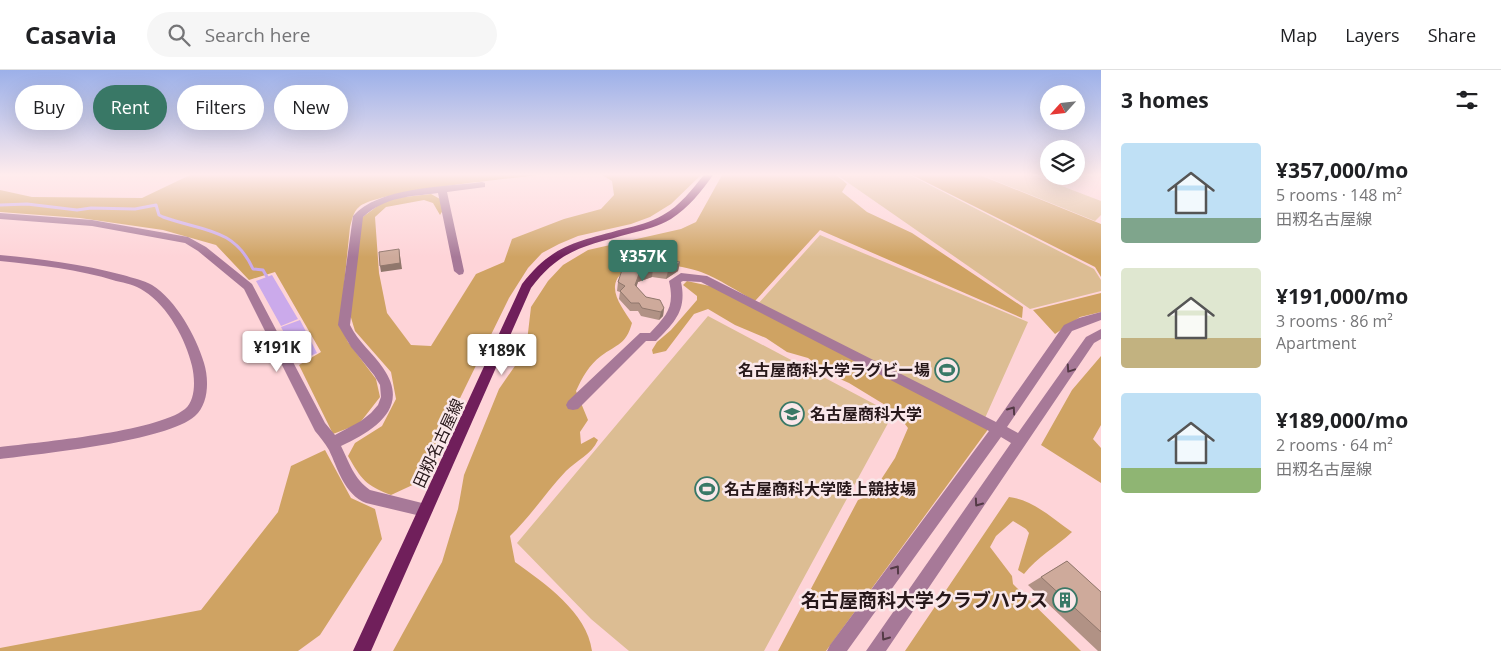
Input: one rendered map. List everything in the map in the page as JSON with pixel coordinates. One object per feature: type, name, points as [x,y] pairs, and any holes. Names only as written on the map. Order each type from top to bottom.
[{"type":"main road","name":"田籾名古屋線","points":[[362,651],[526,287],[534,275],[544,264],[563,251],[596,238],[660,221],[675,211],[683,202]]},
{"type":"street","points":[[332,443],[368,425],[385,406],[386,389],[380,374],[348,335],[344,325],[358,216],[363,210],[376,202]]},
{"type":"street","points":[[445,202],[459,272]]},
{"type":"street","points":[[0,216],[92,223],[188,240],[202,249],[248,287],[320,427],[332,443],[349,480],[359,492],[392,504],[425,510]]},
{"type":"street","points":[[0,258],[91,270],[134,282],[151,290],[176,318],[201,370],[202,382],[190,413],[173,423],[134,433],[0,453]]},
{"type":"street","points":[[572,405],[644,336],[652,338],[674,315],[679,296],[675,281],[681,277],[703,279],[1021,441]]},
{"type":"street","points":[[836,651],[998,430],[1068,328],[1101,316]]},
{"type":"street","points":[[875,651],[1095,337],[1068,328]]},
{"type":"shaded area","points":[[0,202],[369,202],[357,209],[350,227],[340,325],[348,342],[376,379],[380,397],[359,424],[333,434],[299,365],[321,352],[275,272],[249,280],[216,245],[163,230],[80,218],[0,212]]},
{"type":"shaded area","points":[[383,202],[413,202],[386,207],[375,217],[379,273],[387,313],[411,345],[431,346],[476,274],[504,262],[512,239],[564,219],[601,209],[607,202],[673,202],[650,217],[631,224],[578,236],[542,253],[528,268],[509,298],[419,482],[391,495],[365,481],[348,456],[355,443],[382,426],[396,399],[391,372],[355,331],[349,311],[360,219]]},
{"type":"shaded area","points":[[430,202],[441,202],[443,210],[440,215],[433,203]]},
{"type":"shaded area","points":[[707,202],[855,202],[867,212],[912,233],[1023,307],[1022,318],[820,230],[755,301],[714,278],[692,269],[652,265],[639,266],[627,270],[619,276],[615,291],[621,306],[632,323],[630,330],[624,340],[593,363],[576,391],[588,420],[580,432],[581,444],[594,437],[598,440],[588,454],[566,471],[510,536],[515,562],[551,589],[573,611],[582,624],[592,651],[393,651],[442,562],[458,509],[464,475],[499,389],[526,350],[531,307],[548,281],[563,265],[588,250],[681,229],[696,222]]},
{"type":"shaded area","points":[[876,202],[963,202],[1094,269],[1101,280],[1101,291],[1030,309]]},
{"type":"shaded area","points":[[966,202],[1047,202],[1101,224],[1101,277],[1095,267]]},
{"type":"shaded area","points":[[1048,202],[1101,202],[1101,215],[1095,221]]},
{"type":"shaded area","name":"名古屋商科大学ラグビー場","points":[[820,235],[1028,322],[985,418],[757,305]]},
{"type":"shaded area","points":[[272,275],[298,319],[281,326],[256,281]]},
{"type":"shaded area","points":[[687,281],[714,287],[989,428],[826,651],[778,651],[858,500],[871,495],[895,458],[908,428],[895,411],[849,383],[831,375],[808,358],[787,352],[766,338],[735,325],[708,309],[694,314],[666,351],[653,354],[652,350],[657,342],[671,330],[697,300],[697,296],[683,285]]},
{"type":"shaded area","points":[[1101,293],[1101,312],[1080,317],[1055,334],[1033,310]]},
{"type":"shaded area","name":"名古屋商科大学陸上競技場","points":[[708,316],[893,414],[764,651],[629,651],[591,619],[517,543]]},
{"type":"shaded area","points":[[300,320],[317,353],[299,361],[281,327]]},
{"type":"shaded area","points":[[1101,356],[1101,425],[1093,439],[1101,448],[1101,483],[1041,445],[1072,390]]},
{"type":"shaded area","points":[[325,450],[351,498],[375,509],[382,539],[320,635],[298,651],[0,651],[0,648],[201,610],[278,512],[291,466]]},
{"type":"shaded area","points":[[1009,497],[1034,506],[1072,532],[1035,562],[1024,574],[1018,570],[1029,533],[1026,529],[1013,521],[996,536],[990,547],[1012,576],[1013,584],[1081,651],[905,651]]},
{"type":"building","points":[[399,249],[400,263],[380,266],[379,252]]},
{"type":"building","points":[[657,258],[680,262],[668,271],[653,269],[639,274],[635,285],[646,297],[660,300],[664,308],[661,312],[642,308],[639,303],[631,303],[620,291],[625,286],[618,282],[622,270],[629,270],[630,264],[646,259],[653,262]]},
{"type":"building","points":[[1067,561],[1101,592],[1101,632],[1041,577]]},
{"type":"waterway","points":[[0,205],[27,204],[77,210],[91,208],[135,209],[156,205],[159,215],[163,217],[215,232],[226,238],[245,255],[253,269],[263,270],[267,277]]},
{"type":"place","name":"名古屋商科大学ラグビー場","points":[[947,370]]},
{"type":"place","name":"名古屋商科大学","points":[[792,414]]},
{"type":"place","name":"名古屋商科大学陸上競技場","points":[[707,489]]},
{"type":"place","name":"名古屋商科大学クラブハウス","points":[[1065,600]]}]
